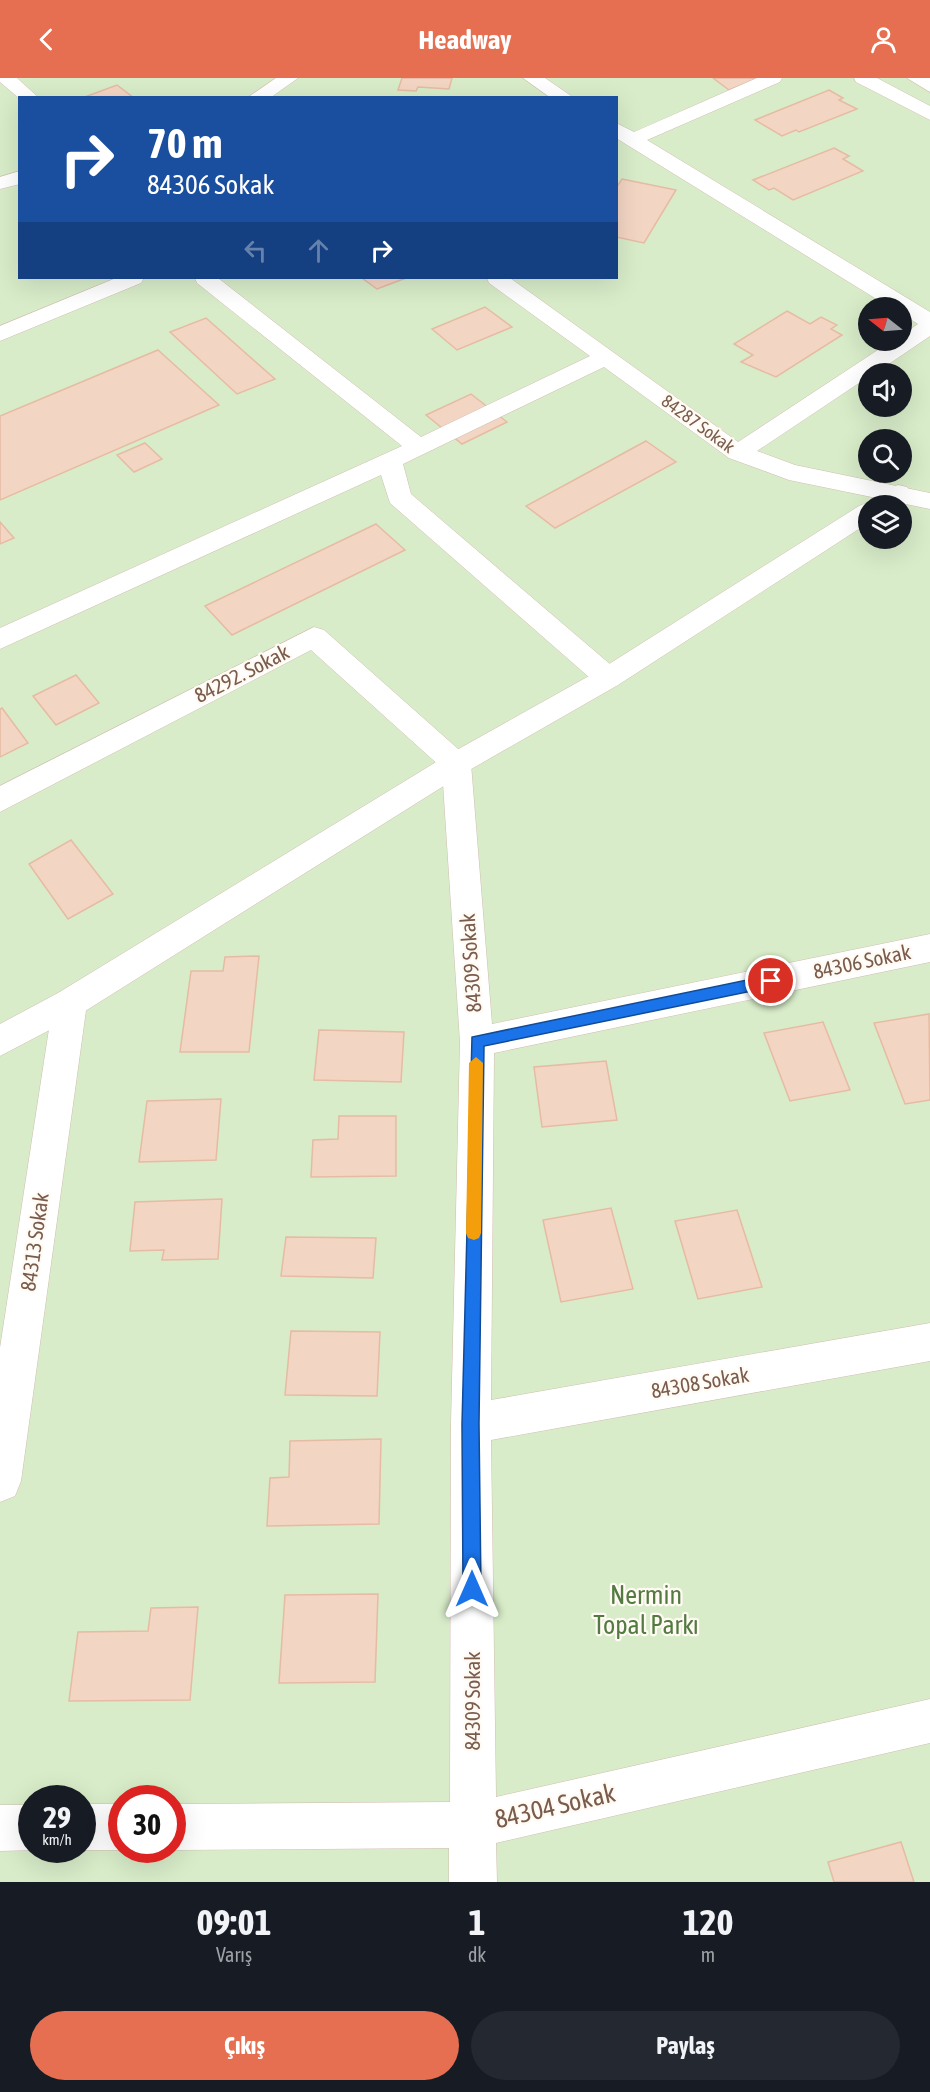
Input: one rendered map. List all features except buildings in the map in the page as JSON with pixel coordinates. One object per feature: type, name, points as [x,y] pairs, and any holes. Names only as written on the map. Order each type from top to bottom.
[{"type":"street","points":[[6,78],[28,96]]},
{"type":"street","points":[[258,96],[289,78]]},
{"type":"street","points":[[532,78],[562,96]]},
{"type":"street","points":[[625,134],[773,78]]},
{"type":"street","points":[[862,78],[930,114]]},
{"type":"street","points":[[916,78],[930,86]]},
{"type":"street","points":[[625,134],[930,324],[738,453]]},
{"type":"street","points":[[0,183],[18,178]]},
{"type":"street","points":[[0,334],[131,279]]},
{"type":"street","points":[[206,279],[419,447]]},
{"type":"street","name":"84287 Sokak","points":[[498,279],[738,453],[789,472],[873,495]]},
{"type":"street","points":[[0,639],[390,461],[606,357]]},
{"type":"street","points":[[390,461],[399,497],[608,678]]},
{"type":"street","name":"84287 Sokak","points":[[912,500],[930,501]]},
{"type":"street","points":[[0,1041],[70,1003],[456,764],[608,678],[858,518]]},
{"type":"street","name":"84292. Sokak","points":[[0,800],[314,637],[456,764]]},
{"type":"street","name":"84309 Sokak","points":[[456,764],[477,1042],[471,1424],[473,1882]]},
{"type":"street","name":"84306 Sokak","points":[[477,1042],[930,948]]},
{"type":"street","name":"84313 Sokak","points":[[0,1481],[70,1003]]},
{"type":"street","name":"84308 Sokak","points":[[471,1424],[930,1342]]},
{"type":"street","name":"84304 Sokak","points":[[186,1827],[474,1825],[930,1721]]},
{"type":"street","points":[[0,1828],[18,1828]]},
{"type":"green space","name":"Nermin Topal Parkı","points":[[0,78],[930,78],[930,1882],[0,1882]]},
{"type":"slow traffic","points":[[474,1233],[476,1063]]},
{"type":"route","points":[[472,1589],[471,1424],[477,1042],[771,981]]}]
